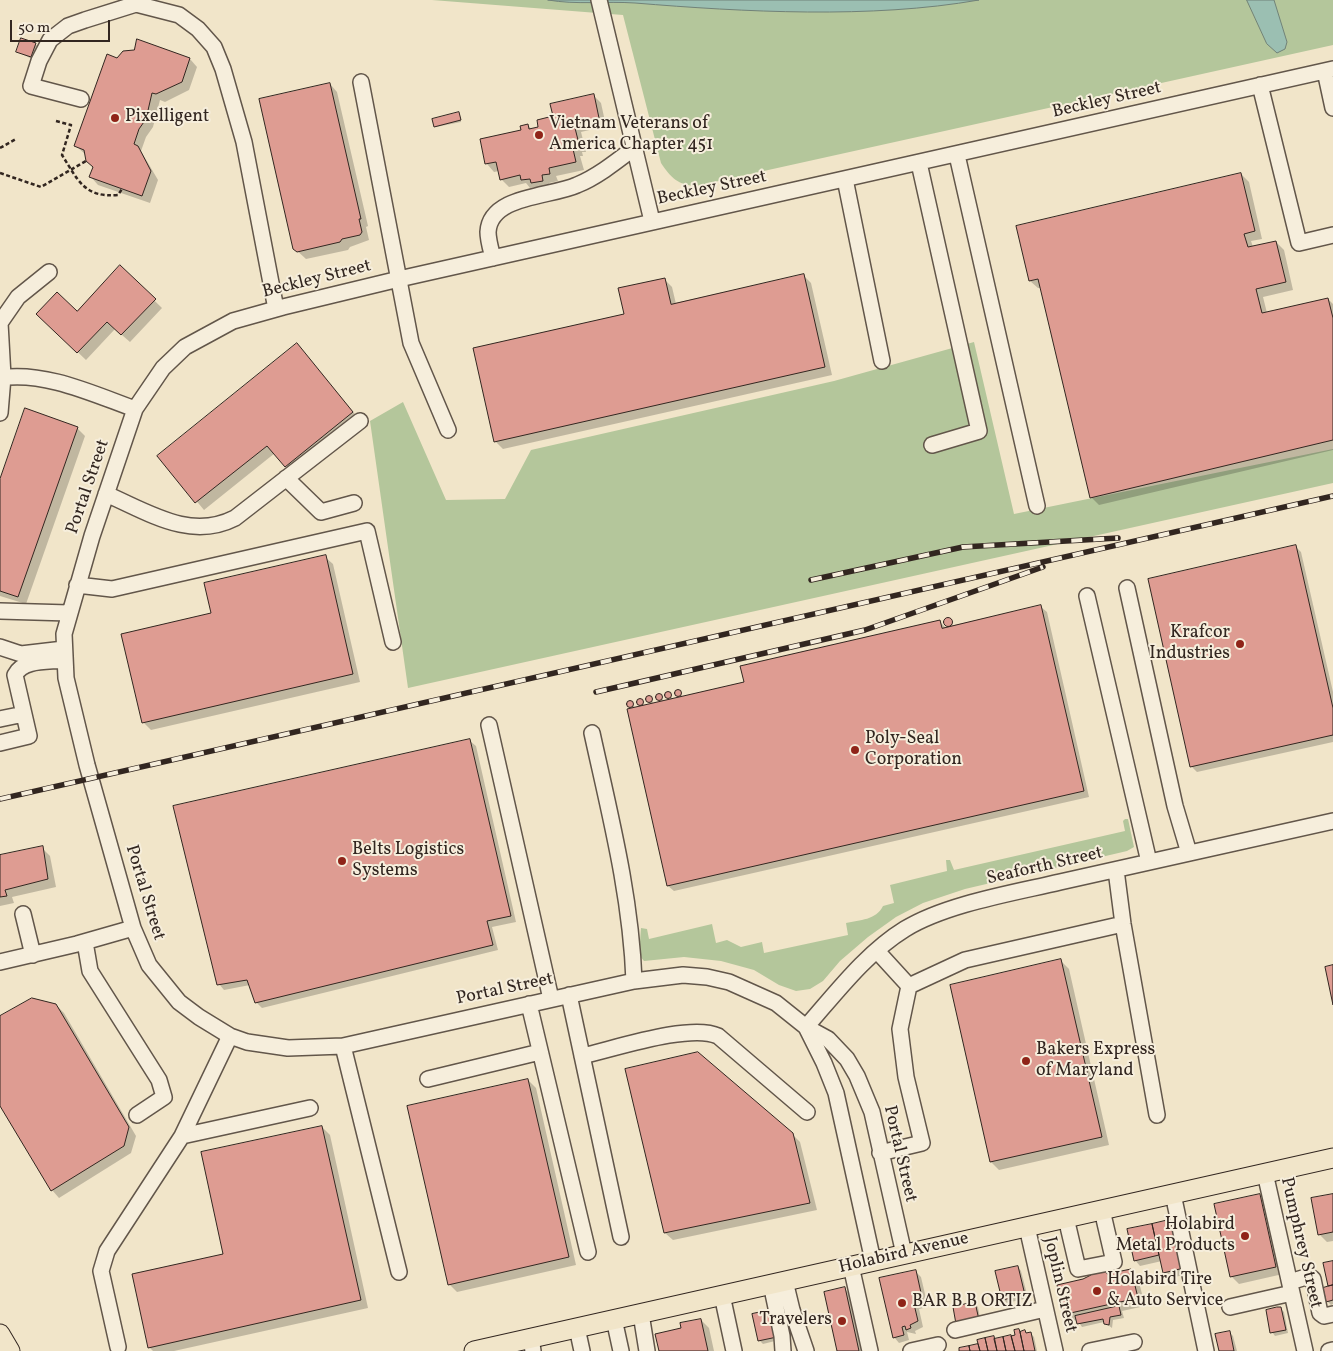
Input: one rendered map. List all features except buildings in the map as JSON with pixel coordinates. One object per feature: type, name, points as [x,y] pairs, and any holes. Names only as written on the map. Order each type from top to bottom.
[{"type":"main road","name":"Holabird Avenue","points":[[474,1351],[532,1345],[577,1328],[1333,1158]]},
{"type":"main road","points":[[0,1334],[10,1351]]},
{"type":"street","points":[[82,98],[31,86],[39,61],[50,40],[68,26],[136,4],[179,16],[198,29],[214,47],[224,69],[244,142],[276,309]]},
{"type":"street","points":[[600,6],[652,221]]},
{"type":"street","points":[[1329,70],[1333,108]]},
{"type":"street","name":"Beckley Street","points":[[135,410],[163,368],[185,347],[233,321],[399,279],[652,221],[919,164],[1329,70]]},
{"type":"street","points":[[361,82],[411,342],[448,430]]},
{"type":"street","points":[[1260,85],[1298,243],[1333,235]]},
{"type":"street","points":[[493,258],[488,231],[499,209],[516,202],[577,186],[634,148]]},
{"type":"street","points":[[957,155],[1037,506]]},
{"type":"street","points":[[919,164],[979,431],[932,445]]},
{"type":"street","points":[[845,179],[882,361]]},
{"type":"street","points":[[0,413],[2,378],[0,323],[18,297],[49,272]]},
{"type":"street","points":[[2,378],[23,377],[53,382],[135,410]]},
{"type":"street","name":"Portal Street","points":[[135,410],[77,585],[69,613],[64,655],[88,765],[133,928],[141,949],[161,982],[179,1002],[199,1018],[230,1036],[247,1042],[288,1048],[343,1046],[634,981],[683,975],[707,977],[729,982],[776,1003],[806,1027],[828,1039],[847,1060],[857,1076],[872,1112],[904,1254]]},
{"type":"street","points":[[106,494],[171,522],[193,528],[222,524],[234,518],[360,421]]},
{"type":"street","points":[[286,478],[321,512],[354,503]]},
{"type":"street","points":[[77,585],[112,588],[367,530],[393,642]]},
{"type":"street","points":[[1127,588],[1175,806],[1189,853]]},
{"type":"street","points":[[1086,596],[1149,862]]},
{"type":"street","points":[[0,612],[69,613]]},
{"type":"street","points":[[0,647],[21,654],[64,655]]},
{"type":"street","points":[[0,743],[29,736],[15,675],[18,670],[24,665],[64,655]]},
{"type":"street","points":[[0,720],[24,714]]},
{"type":"street","points":[[488,725],[550,999]]},
{"type":"street","points":[[592,733],[628,898],[632,931],[634,981]]},
{"type":"street","name":"Seaforth Street","points":[[806,1027],[856,970],[878,951],[907,928],[941,912],[1149,862],[1333,821]]},
{"type":"street","points":[[1116,870],[1123,924],[1157,1115]]},
{"type":"street","points":[[23,914],[33,954]]},
{"type":"street","points":[[909,986],[965,960],[1123,924]]},
{"type":"street","points":[[0,962],[85,942],[133,928]]},
{"type":"street","points":[[85,942],[90,970],[160,1080],[164,1097],[137,1115]]},
{"type":"street","points":[[878,951],[909,986]]},
{"type":"street","points":[[880,1153],[922,1143],[906,1077],[900,1030],[909,986]]},
{"type":"street","points":[[569,995],[621,1237]]},
{"type":"street","points":[[529,1004],[588,1252]]},
{"type":"street","name":"Portal Street","points":[[806,1027],[836,1093],[873,1261]]},
{"type":"street","points":[[582,1056],[673,1035],[701,1031],[711,1033],[718,1036],[807,1112]]},
{"type":"street","points":[[118,1348],[102,1271],[108,1251],[182,1136],[230,1036]]},
{"type":"street","points":[[343,1046],[399,1272]]},
{"type":"street","points":[[428,1079],[540,1052]]},
{"type":"street","points":[[182,1136],[310,1108]]},
{"type":"street","name":"Pumphrey Street","points":[[1265,1173],[1305,1351]]},
{"type":"street","points":[[1173,1194],[1206,1351]]},
{"type":"street","points":[[1066,1218],[1078,1269],[1114,1262],[1102,1210]]},
{"type":"street","name":"Joplin Street","points":[[1027,1227],[1055,1351]]},
{"type":"street","points":[[851,1266],[870,1351]]},
{"type":"street","points":[[1230,1307],[1291,1287],[1309,1276],[1313,1279],[1320,1312],[1324,1316],[1333,1314]]},
{"type":"street","points":[[778,1283],[782,1351]]},
{"type":"street","points":[[778,1283],[792,1310],[806,1351]]},
{"type":"street","points":[[722,1295],[734,1351]]},
{"type":"street","points":[[955,1330],[1045,1309]]},
{"type":"street","points":[[641,1314],[647,1351]]},
{"type":"street","points":[[614,1320],[621,1351]]},
{"type":"street","points":[[577,1328],[582,1351]]},
{"type":"street","points":[[1090,1351],[1134,1342]]},
{"type":"street","points":[[911,1351],[938,1345]]},
{"type":"street","points":[[1329,1351],[1333,1350]]},
{"type":"path","points":[[56,121],[71,125],[62,155],[80,184],[101,197],[118,195],[122,189]]},
{"type":"path","points":[[0,148],[16,139]]},
{"type":"path","points":[[0,173],[41,187],[86,161]]},
{"type":"green space","points":[[432,0],[1333,0],[1333,45],[696,186],[684,184],[676,180],[661,163],[623,15]]},
{"type":"green space","points":[[974,342],[1014,514],[1333,449],[1333,483],[408,688],[370,421],[403,402],[446,500],[505,499],[531,450],[834,381]]},
{"type":"green space","points":[[1128,819],[1134,847],[1127,851],[965,889],[923,903],[896,917],[868,937],[840,961],[823,981],[810,989],[796,991],[779,985],[754,970],[721,961],[684,957],[644,961],[639,955],[641,928],[647,929],[649,939],[712,924],[716,943],[727,940],[741,947],[762,942],[764,953],[848,935],[846,923],[872,917],[883,906],[894,903],[890,885],[947,871],[946,860],[950,860],[954,870],[1125,831],[1123,821]]},
{"type":"water","points":[[548,0],[979,0],[895,10],[807,12]]},
{"type":"water","points":[[1247,0],[1274,0],[1287,42],[1285,49],[1277,53],[1267,44]]},
{"type":"railway","points":[[0,799],[1333,496]]},
{"type":"railway","points":[[811,580],[963,547],[1118,538]]},
{"type":"railway","points":[[596,692],[865,630],[1043,567]]},
{"type":"place","name":"Pixelligent","points":[[115,118]]},
{"type":"place","name":"Vietnam Veterans of America Chapter 451","points":[[539,135]]},
{"type":"place","name":"Krafcor Industries","points":[[1240,644]]},
{"type":"place","name":"Poly-Seal Corporation","points":[[855,750]]},
{"type":"place","name":"Belts Logistics Systems","points":[[342,861]]},
{"type":"place","name":"Bakers Express of Maryland","points":[[1026,1061]]},
{"type":"place","name":"Holabird Metal Products","points":[[1245,1236]]},
{"type":"place","name":"Holabird Tire & Auto Service","points":[[1097,1291]]},
{"type":"place","name":"BAR B B ORTIZ","points":[[902,1303]]},
{"type":"place","name":"Travelers","points":[[842,1321]]}]
